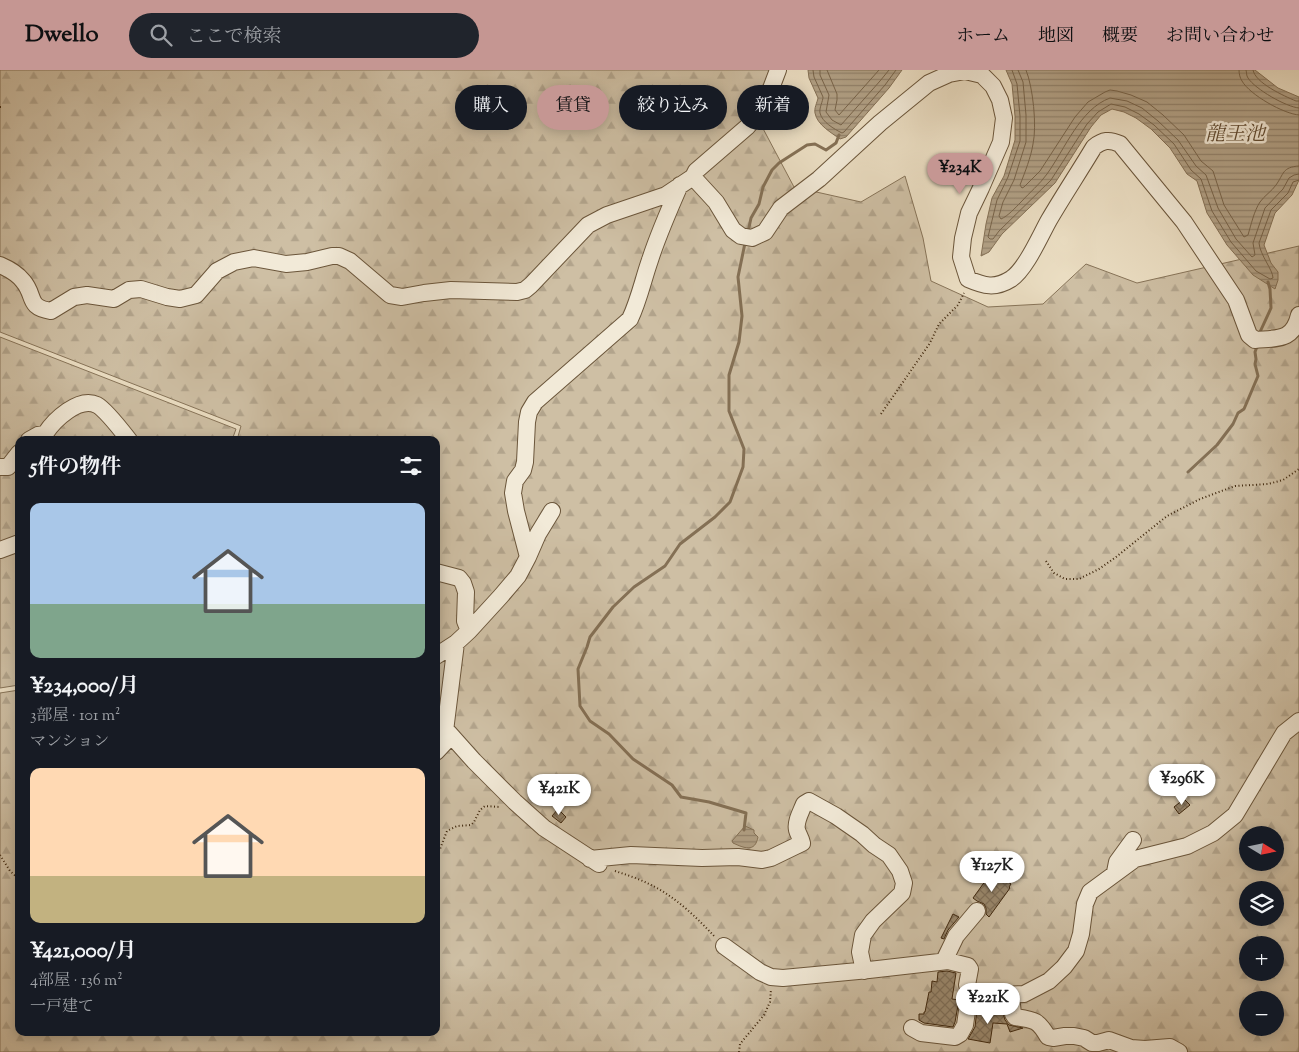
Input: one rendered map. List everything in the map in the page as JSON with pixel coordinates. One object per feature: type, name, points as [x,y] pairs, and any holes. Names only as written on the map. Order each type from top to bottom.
[{"type":"street","points":[[528,557],[513,493],[515,481],[523,470],[525,462],[529,412],[535,402],[630,319],[637,304],[650,259],[668,211],[687,181],[696,171],[748,127],[764,107],[778,70]]},
{"type":"street","points":[[687,181],[716,202],[733,230],[740,236],[752,238],[766,232],[781,208],[819,179],[880,123],[929,83],[949,74],[965,71],[982,75],[993,86],[1000,100],[1004,118],[1001,142],[969,213],[963,238],[962,257],[968,279],[979,284],[996,286],[1011,278],[1020,270],[1094,148],[1100,142],[1112,141],[1120,144],[1184,222],[1236,300],[1249,334],[1255,340],[1288,335],[1296,326],[1299,315]]},
{"type":"street","points":[[0,265],[13,270],[25,282],[35,305],[42,310],[52,311],[74,297],[114,298],[129,290],[140,289],[167,298],[180,299],[196,295],[217,271],[234,262],[254,258],[286,264],[339,256],[350,261],[390,295],[402,297],[451,290],[517,292],[525,290],[531,285],[588,225],[607,215],[666,195],[687,181]]},
{"type":"street","points":[[36,436],[45,434],[51,425],[72,408],[88,403],[102,409],[126,436]]},
{"type":"street","points":[[0,467],[8,467],[15,458]]},
{"type":"street","points":[[440,654],[456,644],[518,576],[538,534],[552,511]]},
{"type":"street","points":[[0,550],[15,544]]},
{"type":"street","points":[[440,573],[459,578],[463,583],[466,592],[465,621],[469,631]]},
{"type":"street","points":[[456,644],[444,731],[515,802],[544,828],[595,862],[631,855],[702,858],[732,852],[762,860],[771,858],[802,843],[797,830],[798,820],[804,804],[809,801],[836,816],[889,855],[900,871],[904,883],[902,893],[873,921],[863,936],[860,952],[864,971]]},
{"type":"street","points":[[724,946],[760,972],[771,977],[783,978],[864,971],[948,961],[968,966],[970,969],[967,985],[969,990],[976,996],[1024,994],[1049,980],[1064,967],[1076,951],[1081,934],[1085,904],[1090,892],[1135,859],[1187,846],[1213,833],[1234,815],[1284,733],[1299,721]]},
{"type":"street","points":[[1115,874],[1117,862],[1134,840]]},
{"type":"street","points":[[944,961],[956,936],[977,911]]},
{"type":"street","points":[[1011,995],[1015,1018],[1036,1021],[1042,1026],[1048,1037],[1074,1036],[1084,1038],[1092,1043],[1109,1040],[1131,1048],[1170,1047],[1179,1052]]},
{"type":"street","points":[[912,1028],[921,1033],[955,1037],[960,1034],[965,1025],[968,1004],[976,996]]},
{"type":"path","points":[[881,414],[930,343],[939,324],[958,305],[970,280]]},
{"type":"path","points":[[1046,561],[1054,573],[1065,579],[1079,579],[1099,569],[1116,557],[1167,516],[1200,499],[1235,486],[1268,484],[1283,480],[1299,469]]},
{"type":"path","points":[[440,849],[447,831],[457,826],[471,825],[480,810],[485,806],[506,807],[515,802]]},
{"type":"path","points":[[0,855],[10,871],[15,875]]},
{"type":"path","points":[[595,862],[652,885],[675,899],[724,946]]},
{"type":"path","points":[[739,1052],[740,1044],[764,1015],[770,1002],[771,977]]},
{"type":"green space","points":[[0,70],[770,70],[767,85],[737,85],[737,130],[764,130],[794,187],[861,202],[905,176],[923,238],[931,281],[988,307],[1043,304],[1086,264],[1137,283],[1299,246],[1299,1052],[0,1052],[0,693],[15,691],[15,1036],[440,1036],[440,436],[238,436],[241,426],[0,332]]},
{"type":"green space","points":[[0,337],[236,429],[233,436],[15,436],[15,686],[0,688]]},
{"type":"water","points":[[808,70],[902,70],[889,88],[846,137],[840,139],[825,128],[816,117],[815,109],[818,98],[809,78]]},
{"type":"water","name":"龍王池","points":[[1006,70],[1255,70],[1278,88],[1299,97],[1299,180],[1292,195],[1275,213],[1264,245],[1271,263],[1278,272],[1275,289],[1253,275],[1227,245],[1207,213],[1197,181],[1187,174],[1170,148],[1151,129],[1136,118],[1112,109],[1101,115],[1091,127],[1055,183],[1002,234],[989,252],[981,256],[992,198],[1004,176],[1015,140],[1012,84]]},
{"type":"water","points":[[745,826],[754,830],[758,837],[757,842],[748,848],[732,841]]},
{"type":"building","points":[[1184,799],[1190,805],[1179,814],[1174,807]]},
{"type":"building","points":[[558,809],[566,817],[561,823],[552,816]]},
{"type":"building","points":[[991,873],[1002,882],[1004,879],[1011,884],[989,917],[986,914],[984,904],[973,898]]},
{"type":"building","points":[[953,914],[959,917],[948,930],[944,939],[941,938]]},
{"type":"building","points":[[938,972],[956,973],[952,999],[959,1000],[953,1027],[924,1023],[919,1020],[919,1014],[924,1014],[925,1012],[932,981],[937,982]]},
{"type":"building","points":[[1001,1008],[1009,1025],[1023,1028],[1010,1032],[1007,1024],[993,1023],[990,1043],[968,1039],[975,1027],[977,1009],[1001,1012]]},
{"type":"waterway","points":[[748,232],[751,218],[759,204],[763,187],[772,170],[779,163],[807,145],[815,144],[826,150],[836,143],[839,135]]},
{"type":"waterway","points":[[744,830],[746,813],[709,802],[681,797],[672,785],[633,759],[609,734],[590,721],[580,706],[578,669],[590,637],[613,607],[634,587],[665,566],[680,544],[715,517],[730,502],[743,467],[744,449],[729,411],[729,375],[739,342],[742,316],[738,277],[745,243]]},
{"type":"waterway","points":[[1259,336],[1271,308],[1268,282]]},
{"type":"waterway","points":[[1188,472],[1217,445],[1233,424],[1238,413],[1244,409],[1258,376],[1255,364],[1255,352],[1258,344]]}]
